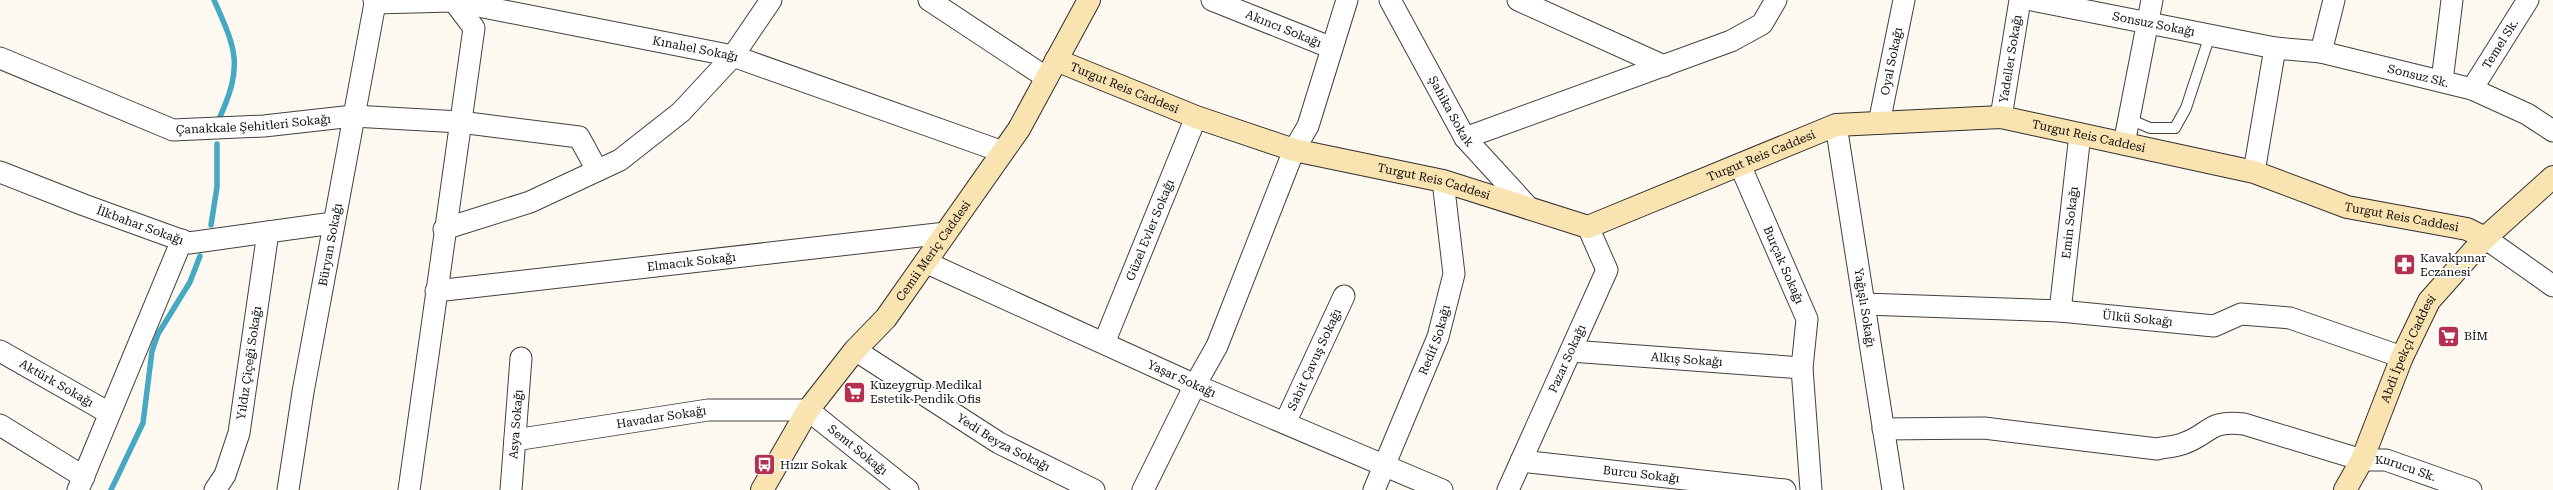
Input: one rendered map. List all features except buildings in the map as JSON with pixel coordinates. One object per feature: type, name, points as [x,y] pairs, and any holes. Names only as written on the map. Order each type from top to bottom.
[{"type":"street","points":[[409,490],[444,229],[474,28],[453,0]]},
{"type":"street","name":"Kınalıel Sokağı","points":[[374,1],[453,0],[732,56],[1003,152]]},
{"type":"street","points":[[444,229],[530,202],[620,160],[681,112],[732,56],[771,0]]},
{"type":"street","points":[[930,0],[1052,69]]},
{"type":"street","name":"Cemii Meriç Caddesi","points":[[762,490],[808,410],[855,350],[886,318],[1019,129],[1089,0]]},
{"type":"street","name":"Akıncı Sokağı","points":[[1212,0],[1332,48]]},
{"type":"street","points":[[1143,490],[1195,385],[1217,346],[1294,150],[1308,126],[1347,0]]},
{"type":"street","name":"Şahika Sokak","points":[[1390,0],[1464,138],[1530,209]]},
{"type":"street","points":[[1518,0],[1664,66]]},
{"type":"street","points":[[1464,138],[1731,41],[1762,24],[1776,0]]},
{"type":"street","name":"Oyal Sokağı","points":[[1879,123],[1904,0]]},
{"type":"street","name":"Yadeller Sokağı","points":[[2001,117],[2020,0]]},
{"type":"street","name":"Sonsuz Sokağı","points":[[2032,0],[2275,48]]},
{"type":"street","points":[[2124,144],[2146,23],[2152,0]]},
{"type":"street","points":[[2321,52],[2334,0]]},
{"type":"street","points":[[2442,81],[2452,0]]},
{"type":"street","name":"Temel Sk.","points":[[2472,89],[2528,0]]},
{"type":"street","name":"Büryan Sokağı","points":[[288,490],[303,392],[374,1]]},
{"type":"street","points":[[2254,172],[2275,48]]},
{"type":"street","name":"Sonsuz Sk.","points":[[2275,48],[2321,52],[2472,89],[2527,114],[2553,131]]},
{"type":"street","name":"Çanakkale Şehitleri Sokağı","points":[[0,58],[173,130],[264,126],[353,116],[460,122],[579,137],[598,170]]},
{"type":"street","name":"Turgut Reis Caddesi","points":[[1052,69],[1294,150],[1443,181],[1588,227],[1836,126],[2001,117],[2254,172],[2347,207],[2467,229],[2485,238]]},
{"type":"street","name":"Güzel Evler Sokağı","points":[[1104,343],[1196,116]]},
{"type":"street","name":"Yağışlı Sokağı","points":[[1836,126],[1892,490]]},
{"type":"street","name":"Emin Sokağı","points":[[2060,311],[2080,134]]},
{"type":"street","name":"Burçak Sokağı","points":[[1740,165],[1807,319],[1802,368],[1811,490]]},
{"type":"street","name":"İlkbahar Sokağı","points":[[0,172],[189,243],[333,223]]},
{"type":"street","name":"Abdi İpekçi Caddesi","points":[[2345,490],[2362,460],[2402,357],[2428,301],[2485,238],[2553,177]]},
{"type":"street","name":"Redif Sokağı","points":[[1374,490],[1383,465],[1438,337],[1454,274],[1443,181]]},
{"type":"street","name":"Pazar Sokağı","points":[[1508,490],[1607,270],[1588,227]]},
{"type":"street","name":"Yıldız Çiçeği Sokağı","points":[[215,490],[225,475],[239,433],[268,232]]},
{"type":"street","name":"Elmacık Sokağı","points":[[436,291],[946,233]]},
{"type":"street","points":[[2485,238],[2553,286]]},
{"type":"street","points":[[0,425],[81,484],[109,413],[182,240]]},
{"type":"street","name":"Yaşar Sokağı","points":[[925,262],[1195,385],[1442,490]]},
{"type":"street","name":"Sabit Çavuş Sokağı","points":[[1285,423],[1344,296]]},
{"type":"street","name":"Ülkü Sokağı","points":[[1864,304],[2060,311],[2214,326],[2241,314],[2290,318],[2402,357]]},
{"type":"street","name":"Yedi Beyza Sokağı","points":[[855,350],[999,443],[1094,490]]},
{"type":"street","name":"Alkış Sokağı","points":[[1571,350],[1802,368]]},
{"type":"street","name":"Aktürk Sokağı","points":[[1,356],[109,413]]},
{"type":"street","name":"Asya Sokağı","points":[[511,490],[521,358]]},
{"type":"street","name":"Havadar Sokağı","points":[[515,440],[708,410],[808,410]]},
{"type":"street","name":"Semt Sokağı","points":[[808,410],[908,490]]},
{"type":"street","name":"Kurucu Sk.","points":[[1883,429],[1984,428],[2157,449],[2182,444],[2198,437],[2211,427],[2224,422],[2244,424],[2362,460],[2386,460],[2471,490]]},
{"type":"street","name":"Burcu Sokağı","points":[[1521,461],[1785,490]]},
{"type":"lane","points":[[2128,119],[2150,128],[2175,128],[2186,108],[2210,35]]},
{"type":"waterway","points":[[214,0],[228,33],[234,59],[232,85],[219,119]]},
{"type":"waterway","points":[[211,225],[217,187],[217,144]]},
{"type":"waterway","points":[[111,490],[143,423],[152,351],[158,334],[190,282],[200,256]]},
{"type":"place","name":"Kavakpınar Eczanesi","points":[[2405,265]]},
{"type":"place","name":"BİM","points":[[2448,336]]},
{"type":"place","name":"Kuzeygrup Medikal Estetik Pendik Ofis","points":[[855,392]]},
{"type":"place","name":"Hızır Sokak","points":[[764,465]]}]
